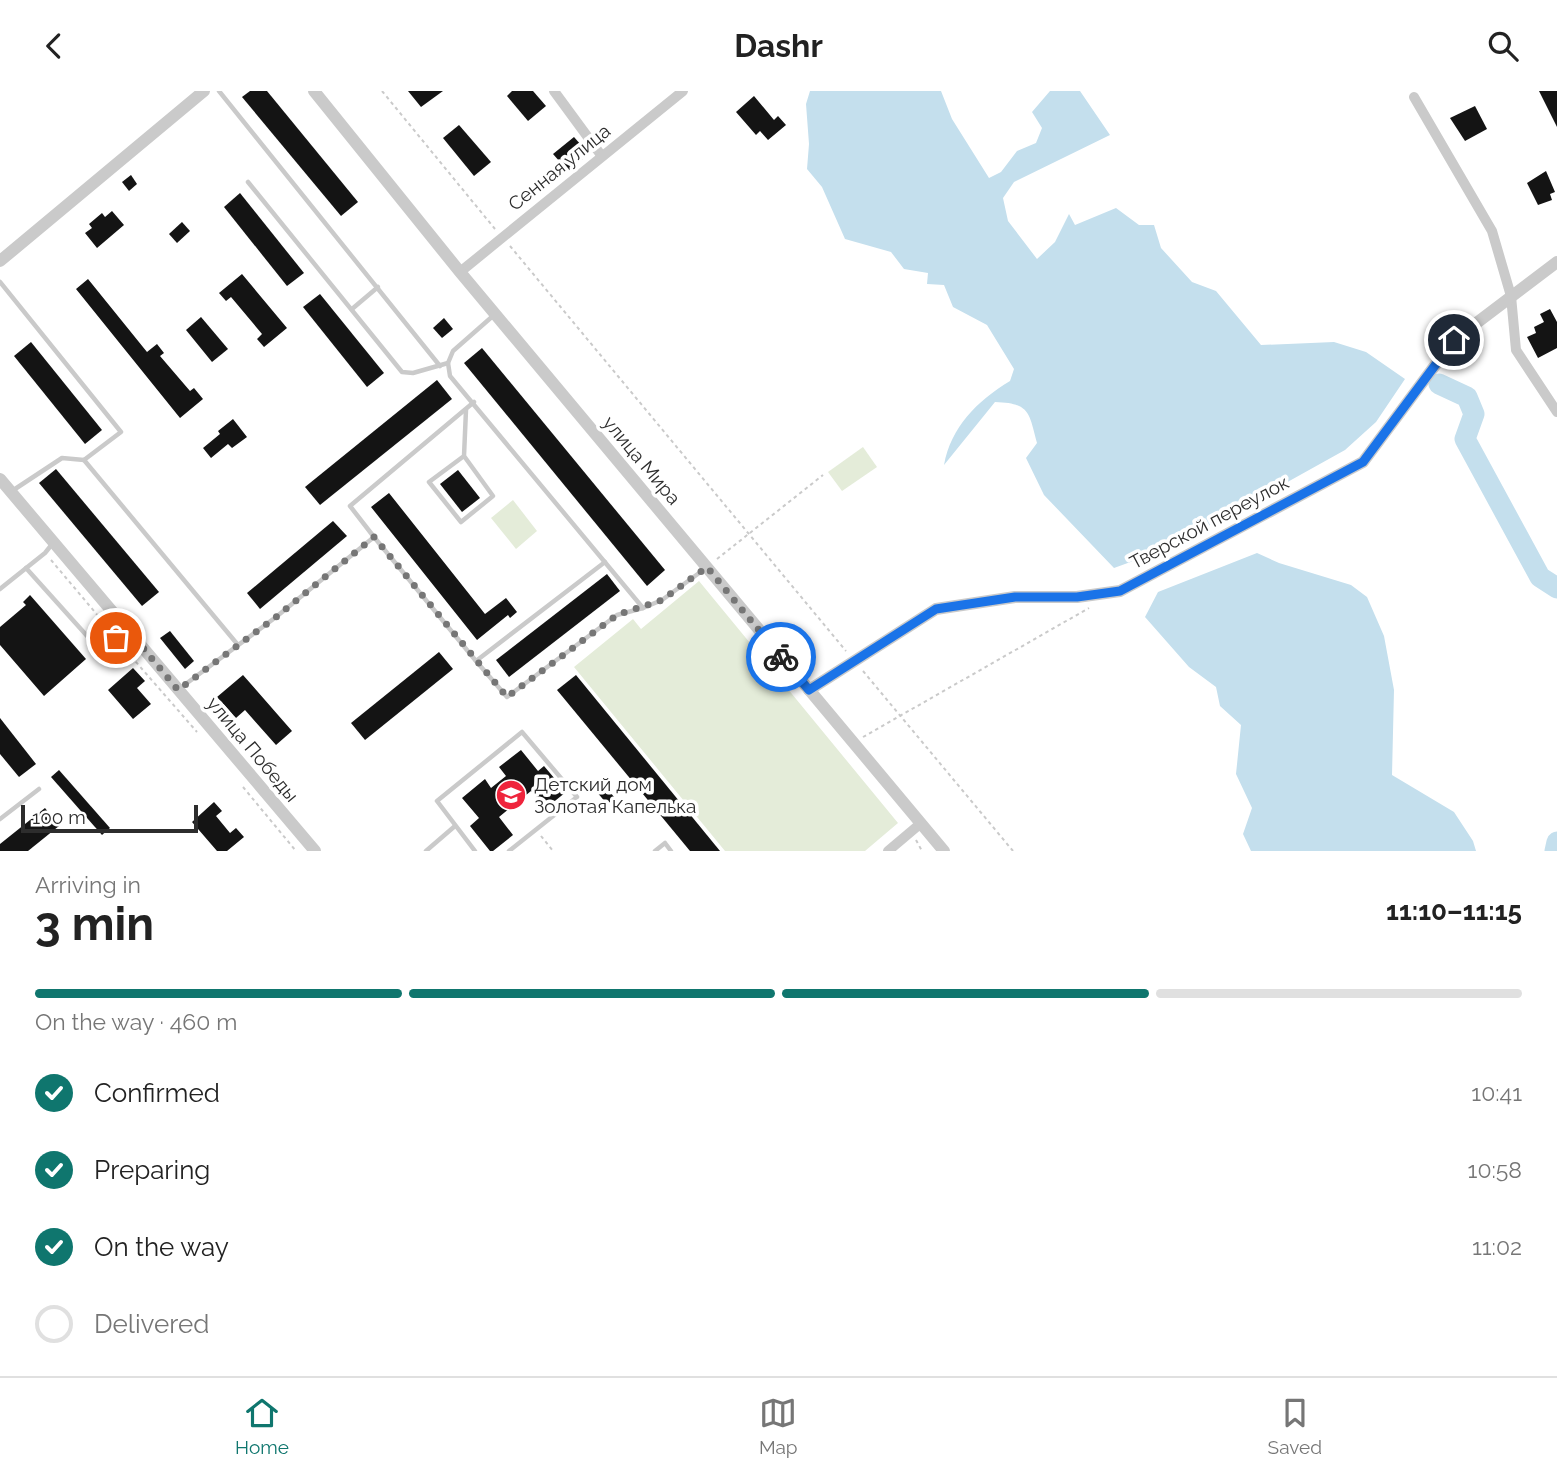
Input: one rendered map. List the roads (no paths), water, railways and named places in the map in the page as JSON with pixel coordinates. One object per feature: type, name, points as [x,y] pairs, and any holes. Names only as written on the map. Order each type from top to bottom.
[{"type":"street","points":[[2,255],[204,91]]},
{"type":"street","name":"улица Мира","points":[[314,91],[460,272],[944,851]]},
{"type":"street","points":[[554,91],[601,155]]},
{"type":"street","name":"Сенная улица","points":[[460,272],[683,91]]},
{"type":"street","points":[[1414,97],[1492,231],[1511,296],[1516,350],[1557,412]]},
{"type":"street","name":"Тверской переулок","points":[[809,690],[936,609],[1015,597],[1077,597],[1120,591],[1363,462],[1454,340],[1557,262]]},
{"type":"street","name":"улица Победы","points":[[0,479],[49,548],[129,631],[315,851]]},
{"type":"street","points":[[888,851],[920,824]]},
{"type":"lane","points":[[219,91],[440,366]]},
{"type":"lane","points":[[248,182],[402,372],[413,373],[448,363]]},
{"type":"lane","points":[[0,282],[121,432],[84,460],[62,458],[11,492]]},
{"type":"lane","points":[[351,309],[378,287]]},
{"type":"lane","points":[[495,314],[453,351],[448,363],[450,376],[643,608]]},
{"type":"lane","points":[[474,403],[350,506],[507,697],[617,615],[662,600],[707,567]]},
{"type":"lane","points":[[464,456],[429,482],[461,522],[493,496],[464,456],[466,410]]},
{"type":"lane","points":[[84,460],[238,645]]},
{"type":"lane","points":[[178,690],[374,537]]},
{"type":"lane","points":[[0,589],[49,548]]},
{"type":"lane","points":[[477,661],[605,562]]},
{"type":"lane","points":[[26,568],[97,647],[129,631]]},
{"type":"lane","points":[[475,851],[437,801],[522,732],[577,797],[509,851]]},
{"type":"lane","points":[[0,819],[39,789]]},
{"type":"lane","points":[[426,851],[455,826]]},
{"type":"lane","points":[[655,851],[665,843],[671,851]]},
{"type":"water","points":[[810,91],[941,91],[952,119],[989,178],[1001,172],[1017,151],[1036,143],[1042,128],[1032,112],[1050,91],[1080,91],[1110,135],[1014,182],[1003,198],[1008,221],[1037,259],[1055,242],[1069,214],[1075,225],[1116,208],[1139,225],[1154,225],[1161,248],[1192,282],[1216,291],[1261,345],[1334,342],[1366,352],[1405,379],[1376,422],[1345,450],[1169,548],[1114,568],[1044,495],[1026,458],[1037,443],[1029,417],[1022,408],[995,402],[944,465],[947,451],[967,416],[987,397],[1010,381],[1014,369],[987,325],[953,307],[944,285],[927,284],[928,273],[904,269],[891,252],[845,239],[822,187],[807,169],[809,144],[806,104]]},
{"type":"water","points":[[1257,553],[1279,563],[1351,585],[1367,597],[1384,636],[1394,690],[1392,775],[1454,812],[1473,841],[1476,851],[1251,851],[1243,834],[1252,808],[1236,774],[1241,725],[1220,706],[1216,687],[1189,667],[1145,617],[1158,592]]},
{"type":"waterway","points":[[1439,384],[1467,397],[1474,414],[1465,439],[1540,577],[1557,588]]},
{"type":"waterway","points":[[1555,851],[1557,842]]},
{"type":"place","name":"Детский дом Золотая Капелька","points":[[511,795]]}]
